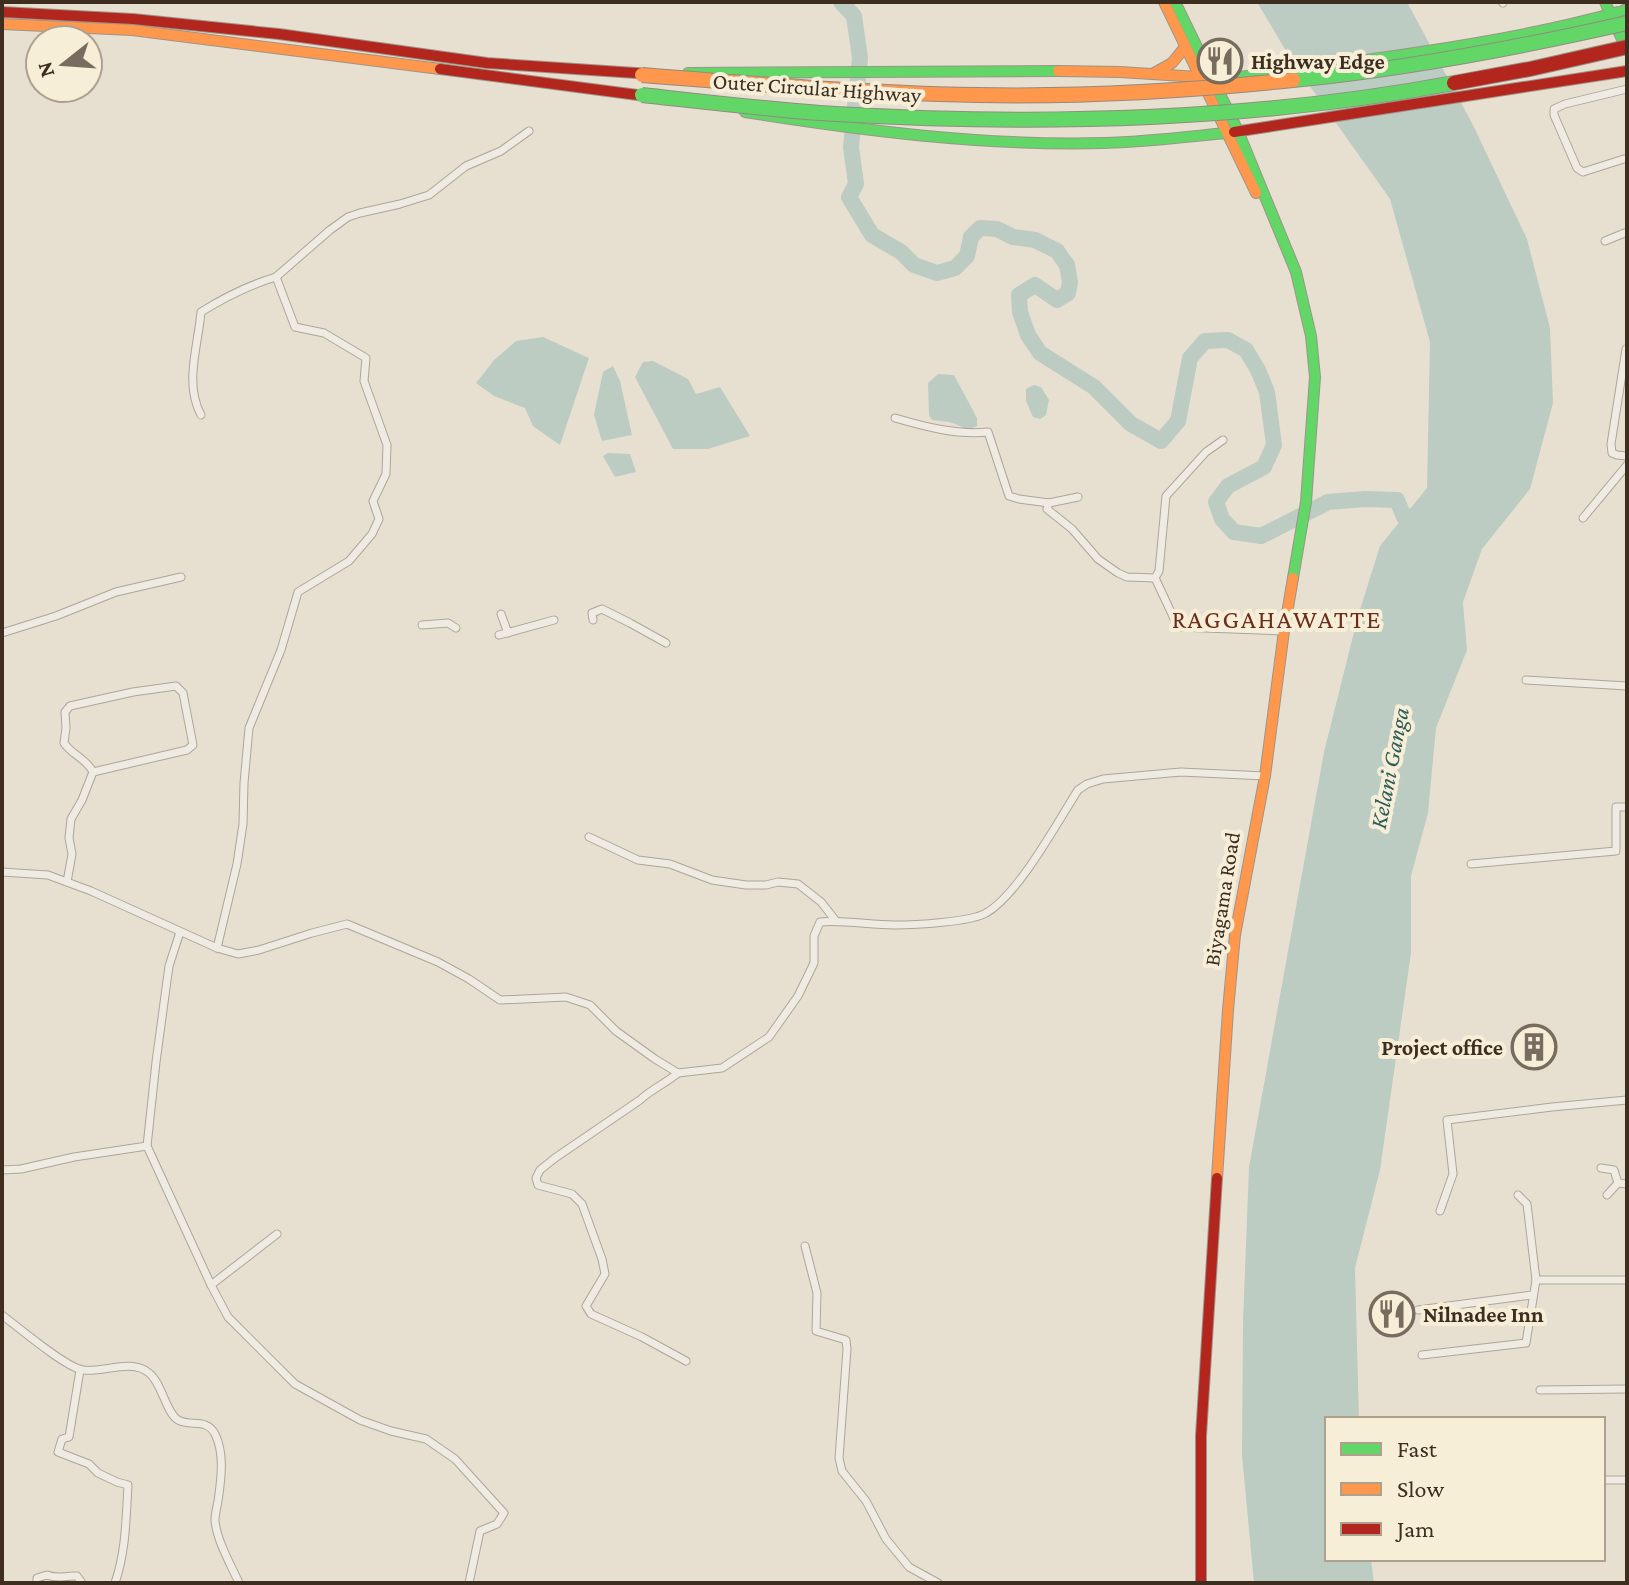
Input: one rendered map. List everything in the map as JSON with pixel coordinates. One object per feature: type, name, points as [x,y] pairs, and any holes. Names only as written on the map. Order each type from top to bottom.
[{"type":"main road","name":"Biyagama Road","points":[[1164,2],[1185,47],[1206,78]]},
{"type":"main road","name":"Biyagama Road","points":[[1175,2],[1232,132],[1249,180],[1278,231],[1296,272],[1311,336],[1315,377],[1306,502],[1284,631],[1265,776],[1235,935],[1201,1436],[1201,1583]]},
{"type":"main road","points":[[642,75],[1071,70],[1226,78],[1481,43],[1620,11],[1627,48]]},
{"type":"main road","name":"Outer Circular Highway","points":[[2,24],[132,30],[500,64],[835,90],[1029,95],[1182,91],[1373,72],[1516,48],[1620,11]]},
{"type":"main road","name":"Outer Circular Highway","points":[[2,12],[147,20],[279,34],[349,50],[642,95],[769,109],[929,119],[1156,116],[1266,109],[1378,96],[1524,71],[1627,48]]},
{"type":"main road","points":[[1154,73],[1176,61],[1185,47]]},
{"type":"main road","points":[[642,95],[890,134],[1079,143],[1232,132],[1627,71]]},
{"type":"street","points":[[1627,89],[1565,104],[1554,109],[1554,115],[1577,168],[1583,172],[1627,158]]},
{"type":"street","points":[[201,415],[193,400],[192,386],[201,312],[242,289],[276,277],[348,217],[429,195],[466,166],[501,151],[529,131]]},
{"type":"street","points":[[1605,241],[1627,232]]},
{"type":"street","points":[[217,948],[243,824],[249,728],[281,650],[298,592],[349,561],[372,534],[379,519],[373,501],[386,474],[387,445],[364,381],[366,358],[324,333],[295,327],[276,277]]},
{"type":"street","points":[[1626,349],[1611,444],[1612,453],[1627,456]]},
{"type":"street","points":[[895,418],[925,427],[988,432],[1009,496],[1049,503],[1078,497]]},
{"type":"street","points":[[1155,578],[1159,571],[1166,496],[1206,452],[1223,440]]},
{"type":"street","points":[[1583,518],[1627,465]]},
{"type":"street","points":[[1049,503],[1049,512],[1072,529],[1098,559],[1127,577],[1155,578]]},
{"type":"street","points":[[2,633],[116,592],[181,577]]},
{"type":"street","points":[[1155,578],[1178,627],[1284,631]]},
{"type":"street","points":[[593,620],[592,613],[602,609],[666,643]]},
{"type":"street","points":[[501,614],[503,634],[554,620]]},
{"type":"street","points":[[422,625],[448,623],[456,628]]},
{"type":"street","points":[[1526,680],[1627,686]]},
{"type":"street","points":[[179,688],[183,693],[193,745],[191,748],[181,753],[93,772],[64,743],[66,709],[133,692],[179,688]]},
{"type":"street","points":[[67,882],[72,854],[69,826],[93,772]]},
{"type":"street","points":[[686,1361],[591,1314],[586,1306],[605,1274],[602,1259],[582,1204],[572,1194],[538,1185],[536,1178],[540,1170],[678,1073],[722,1068],[769,1037],[798,996],[814,963],[814,936],[820,922],[893,925],[944,922],[983,915],[1004,900],[1078,790],[1087,784],[1103,779],[1181,772],[1265,776]]},
{"type":"street","points":[[1471,864],[1616,851],[1616,807],[1627,807]]},
{"type":"street","points":[[589,837],[638,860],[670,864],[712,880],[746,885],[798,884],[821,902],[836,921]]},
{"type":"street","points":[[2,872],[48,875],[217,948],[238,954],[347,924],[438,962],[500,1000],[566,997],[590,1005],[616,1031],[678,1073]]},
{"type":"street","points":[[180,932],[169,966],[147,1146],[228,1317],[295,1384],[360,1420],[426,1439],[455,1459],[504,1513],[497,1524],[480,1531],[469,1583]]},
{"type":"street","points":[[1440,1211],[1453,1174],[1447,1120],[1627,1100]]},
{"type":"street","points":[[2,1170],[147,1146]]},
{"type":"street","points":[[1601,1168],[1614,1170],[1623,1184],[1607,1195]]},
{"type":"street","points":[[1422,1355],[1526,1343],[1536,1280],[1527,1204],[1518,1195]]},
{"type":"street","points":[[211,1285],[277,1234]]},
{"type":"street","points":[[805,1246],[817,1293],[816,1331],[846,1340],[839,1458],[842,1471],[866,1501],[886,1539],[909,1567],[938,1583]]},
{"type":"street","points":[[1536,1280],[1627,1280]]},
{"type":"street","points":[[1418,1310],[1532,1295]]},
{"type":"street","points":[[2,1315],[80,1370],[134,1367],[149,1372],[164,1395],[171,1414],[179,1421],[207,1425],[214,1431],[221,1463],[215,1519],[239,1583]]},
{"type":"street","points":[[80,1370],[69,1437],[62,1439],[58,1452],[128,1485],[125,1539],[115,1583]]},
{"type":"street","points":[[1540,1390],[1627,1389]]},
{"type":"street","points":[[1605,1480],[1627,1480]]},
{"type":"street","points":[[37,1583],[37,1578],[47,1575],[57,1579],[70,1575],[77,1576],[82,1583]]},
{"type":"water","name":"Kelani Ganga","points":[[1257,2],[1407,2],[1473,125],[1527,239],[1550,328],[1553,403],[1530,489],[1482,549],[1463,602],[1467,650],[1436,728],[1428,813],[1411,876],[1411,953],[1380,1170],[1355,1268],[1359,1417],[1325,1417],[1325,1561],[1371,1561],[1374,1583],[1254,1583],[1242,1455],[1249,1167],[1324,752],[1358,616],[1380,546],[1427,488],[1430,342],[1390,199],[1292,61]]},
{"type":"water","points":[[543,337],[589,358],[560,445],[533,426],[525,408],[494,396],[476,383],[494,360],[516,341]]},
{"type":"water","points":[[653,361],[688,379],[696,394],[720,387],[750,436],[708,449],[673,449],[635,377],[643,362]]},
{"type":"water","points":[[613,366],[620,381],[632,435],[602,441],[594,415],[603,372]]},
{"type":"water","points":[[938,374],[954,375],[977,418],[977,426],[967,428],[932,420],[929,415],[928,383]]},
{"type":"water","points":[[1034,385],[1041,387],[1049,400],[1046,415],[1040,419],[1033,417],[1026,401],[1026,389]]},
{"type":"water","points":[[608,453],[630,454],[636,472],[615,477],[603,456]]},
{"type":"waterway","points":[[841,2],[854,16],[860,58],[851,147],[856,184],[849,197],[872,235],[901,252],[914,265],[937,273],[955,268],[967,256],[971,237],[980,228],[997,229],[1013,237],[1035,240],[1057,251],[1067,265],[1068,293],[1057,300],[1035,285],[1019,295],[1020,312],[1028,335],[1040,353],[1094,387],[1131,424],[1161,441],[1178,421],[1190,358],[1205,341],[1228,340],[1246,350],[1267,392],[1274,445],[1264,467],[1228,486],[1216,502],[1222,519],[1234,532],[1261,536],[1328,502],[1397,500],[1404,517],[1425,515]]},
{"type":"traffic: fast","points":[[1175,2],[1238,131],[1296,272],[1311,336],[1315,377],[1306,502],[1293,578]]},
{"type":"traffic: fast","points":[[1605,2],[1627,50]]},
{"type":"traffic: fast","points":[[1208,78],[1287,72],[1461,46],[1556,28],[1618,12]]},
{"type":"traffic: fast","points":[[1293,80],[1461,57],[1627,23]]},
{"type":"traffic: fast","points":[[688,73],[1058,71]]},
{"type":"traffic: fast","points":[[642,95],[836,114],[991,120],[1069,119],[1224,113],[1301,106],[1454,83]]},
{"type":"traffic: fast","points":[[745,112],[879,131],[1014,142],[1119,142],[1226,133]]},
{"type":"traffic: slow","points":[[1164,2],[1256,193]]},
{"type":"traffic: slow","points":[[2,24],[132,30],[440,69]]},
{"type":"traffic: slow","points":[[1154,73],[1172,63],[1185,47]]},
{"type":"traffic: slow","points":[[1058,71],[1199,77]]},
{"type":"traffic: slow","points":[[642,75],[851,90],[1016,95],[1135,92],[1293,80]]},
{"type":"traffic: slow","points":[[1217,1178],[1235,935],[1265,776],[1293,578]]},
{"type":"traffic: jam","points":[[2,12],[133,19],[279,34],[487,63],[651,74]]},
{"type":"traffic: jam","points":[[1454,83],[1627,47]]},
{"type":"traffic: jam","points":[[440,69],[653,97]]},
{"type":"traffic: jam","points":[[1234,132],[1627,71]]},
{"type":"traffic: jam","points":[[1201,1583],[1201,1436],[1217,1178]]},
{"type":"place","name":"Highway Edge","points":[[1220,61]]},
{"type":"place","name":"Project office","points":[[1534,1047]]},
{"type":"place","name":"Nilnadee Inn","points":[[1392,1314]]},
{"type":"district","name":"RAGGAHAWATTE","points":[[1277,619]]}]
